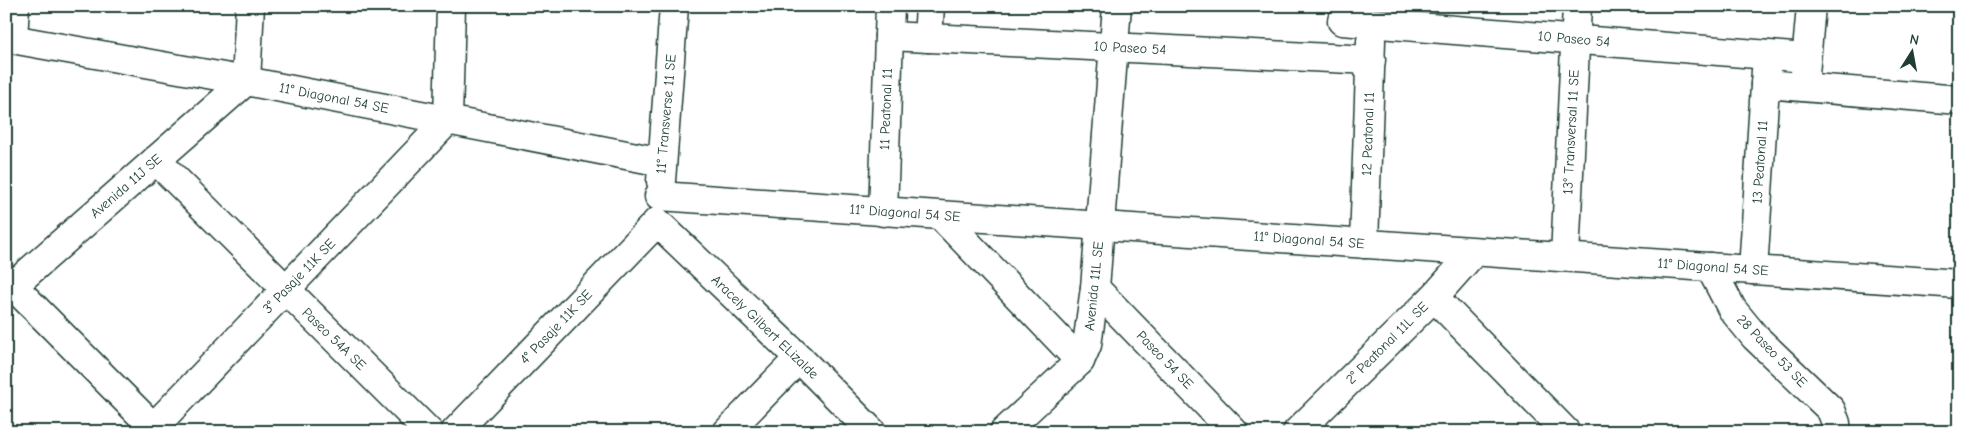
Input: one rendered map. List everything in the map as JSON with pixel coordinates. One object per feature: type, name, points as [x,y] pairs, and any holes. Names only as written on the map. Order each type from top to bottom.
[{"type":"street","points":[[10,38],[14,6]]},
{"type":"street","points":[[246,81],[250,6]]},
{"type":"street","points":[[448,120],[452,6]]},
{"type":"street","name":"11° Transverse 11 SE","points":[[658,210],[674,6]]},
{"type":"street","name":"11 Peatonal 11","points":[[883,212],[890,6]]},
{"type":"street","points":[[928,38],[930,6]]},
{"type":"street","name":"Avenida 11L SE","points":[[1004,432],[1080,361],[1087,345],[1095,288],[1117,6]]},
{"type":"street","name":"13° Transversal 11 SE","points":[[1564,257],[1578,6]]},
{"type":"street","points":[[1804,88],[1811,6]]},
{"type":"street","points":[[1340,58],[1342,14]]},
{"type":"street","name":"10 Paseo 54","points":[[1342,14],[1372,24],[1806,58]]},
{"type":"street","name":"12 Peatonal 11","points":[[1364,244],[1372,24]]},
{"type":"street","name":"10 Paseo 54","points":[[889,36],[1371,60]]},
{"type":"street","name":"11° Diagonal 54 SE","points":[[10,38],[246,81],[662,162]]},
{"type":"street","name":"13 Peatonal 11","points":[[1753,270],[1768,55]]},
{"type":"street","name":"Avenida 11J SE","points":[[9,286],[246,81]]},
{"type":"street","points":[[1765,84],[1959,100]]},
{"type":"street","name":"3° Pasaje 11K SE","points":[[154,430],[448,120]]},
{"type":"street","name":"Paseo 54A SE","points":[[156,160],[429,432]]},
{"type":"street","name":"11° Diagonal 54 SE","points":[[658,210],[883,212],[1959,284]]},
{"type":"street","name":"Aracely Gilbert ELizalde","points":[[658,210],[798,358],[872,432]]},
{"type":"street","name":"4° Pasaje 11K SE","points":[[455,432],[658,210]]},
{"type":"street","points":[[941,216],[1080,361]]},
{"type":"street","name":"2° Peatonal 11L SE","points":[[1297,432],[1434,297],[1474,252]]},
{"type":"street","name":"28 Paseo 53 SE","points":[[1710,267],[1732,309],[1755,337],[1831,410],[1836,424],[1836,432]]},
{"type":"street","points":[[9,286],[154,430]]},
{"type":"street","name":"Paseo 54 SE","points":[[1095,288],[1234,432]]},
{"type":"street","points":[[1434,297],[1566,432]]},
{"type":"street","points":[[727,432],[798,358]]}]
